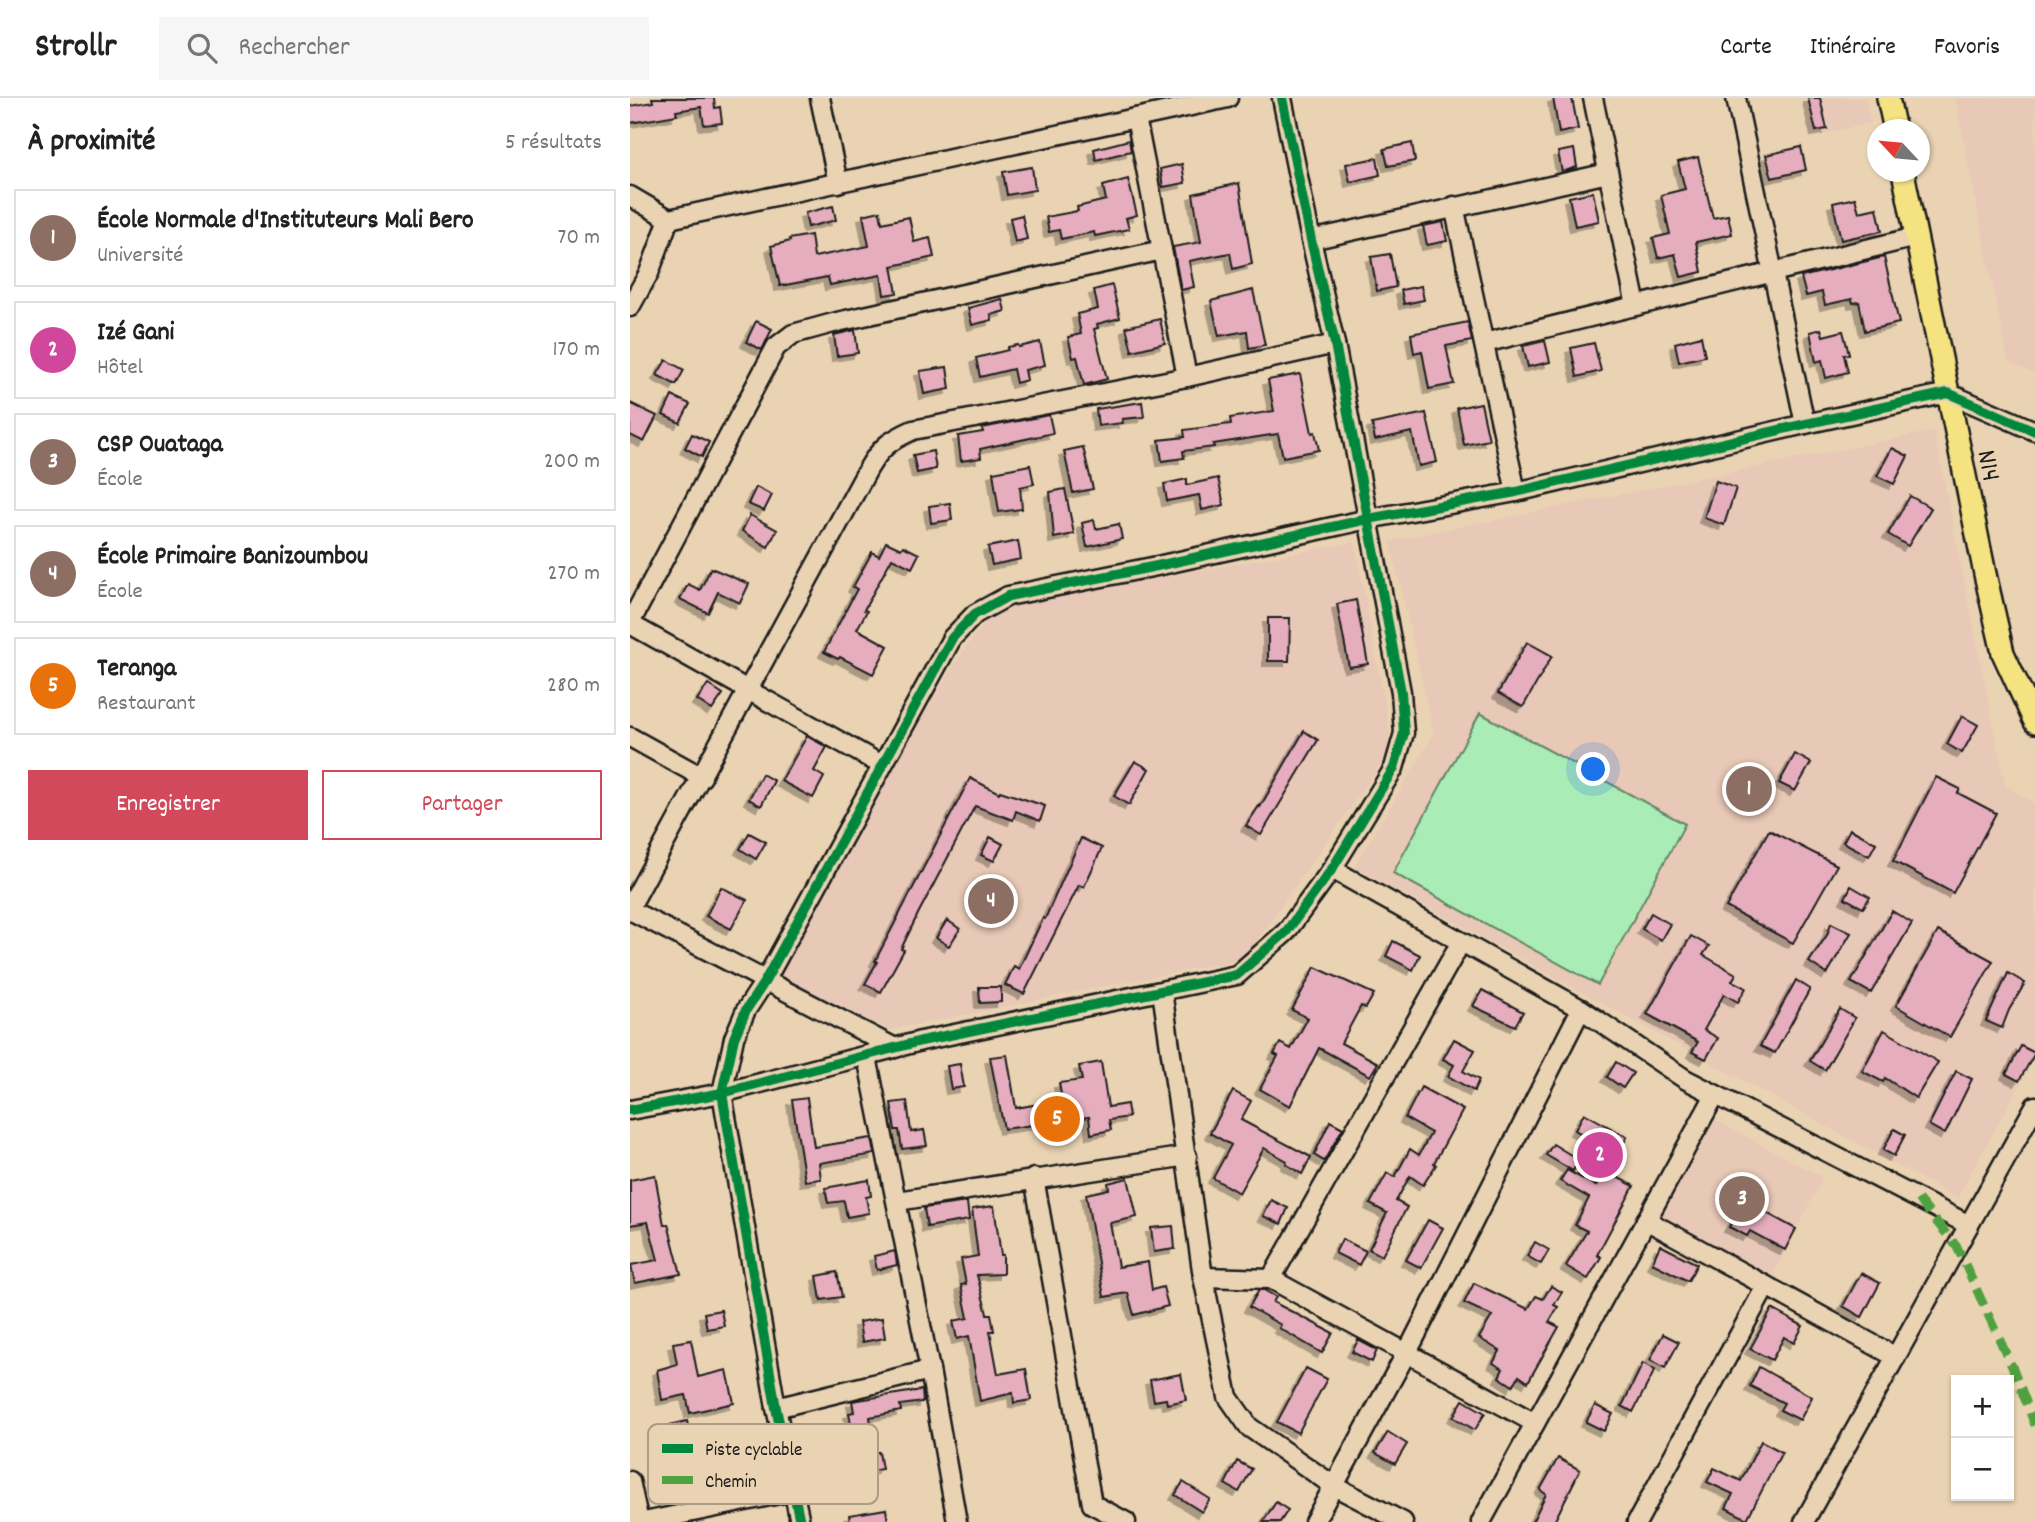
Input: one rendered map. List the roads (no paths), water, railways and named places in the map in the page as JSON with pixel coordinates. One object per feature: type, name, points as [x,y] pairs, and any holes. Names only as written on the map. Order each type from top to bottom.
[{"type":"main road","points":[[1888,98],[1893,119]]},
{"type":"main road","name":"N14","points":[[1905,182],[2003,653],[2035,722]]},
{"type":"street","points":[[820,98],[838,183]]},
{"type":"street","points":[[630,196],[669,219],[1228,98]]},
{"type":"street","points":[[630,1110],[722,1093],[920,1041],[1237,975],[1286,932],[1332,869],[1394,768],[1404,733],[1401,692],[1335,344],[1282,98]]},
{"type":"street","points":[[1593,98],[1636,306]]},
{"type":"street","points":[[1736,98],[1805,424]]},
{"type":"street","points":[[1136,118],[1187,377]]},
{"type":"street","points":[[1311,240],[1608,173]]},
{"type":"street","points":[[1454,206],[1516,492]]},
{"type":"street","points":[[630,307],[649,272],[669,219]]},
{"type":"street","points":[[1483,343],[1916,237]]},
{"type":"street","points":[[881,765],[630,623],[776,346],[793,334],[837,322],[1162,250]]},
{"type":"street","points":[[895,1048],[630,909],[879,450],[893,439],[913,430],[1187,377],[1335,344]]},
{"type":"street","points":[[779,1424],[722,1093],[734,1038],[746,1010],[765,981],[952,638],[975,614],[1008,596],[1368,519],[1516,492],[1948,393],[2035,431]]},
{"type":"street","points":[[630,737],[702,777]]},
{"type":"street","points":[[1332,869],[1581,1009],[1685,1079],[1969,1226]]},
{"type":"street","points":[[1272,1279],[1461,942]]},
{"type":"street","points":[[1162,992],[1203,1277],[1228,1397],[1249,1427],[1334,1486],[1403,1522]]},
{"type":"street","points":[[1314,1522],[1407,1353],[1581,1009]]},
{"type":"street","points":[[867,1057],[930,1370],[957,1522]]},
{"type":"street","points":[[1481,1522],[1715,1095]]},
{"type":"street","points":[[1804,1522],[2035,1106]]},
{"type":"street","points":[[897,1201],[1186,1156]]},
{"type":"street","points":[[1034,1178],[1092,1504],[1126,1522]]},
{"type":"street","points":[[1647,1220],[1896,1357]]},
{"type":"street","points":[[1203,1277],[1272,1279],[1535,1423]]},
{"type":"street","points":[[1637,1522],[1766,1286]]},
{"type":"street","points":[[776,1408],[930,1370]]},
{"type":"street","points":[[630,1481],[639,1522]]},
{"type":"street","points":[[644,1522],[731,1504]]},
{"type":"street","points":[[797,1504],[800,1522]]},
{"type":"place","name":"École Normale d'Instituteurs Mali Bero","points":[[1749,789]]},
{"type":"place","name":"École Primaire Banizoumbou","points":[[991,901]]},
{"type":"place","name":"Teranga","points":[[1057,1119]]},
{"type":"place","name":"Izé Gani","points":[[1600,1155]]},
{"type":"place","name":"CSP Ouataga","points":[[1742,1199]]}]
